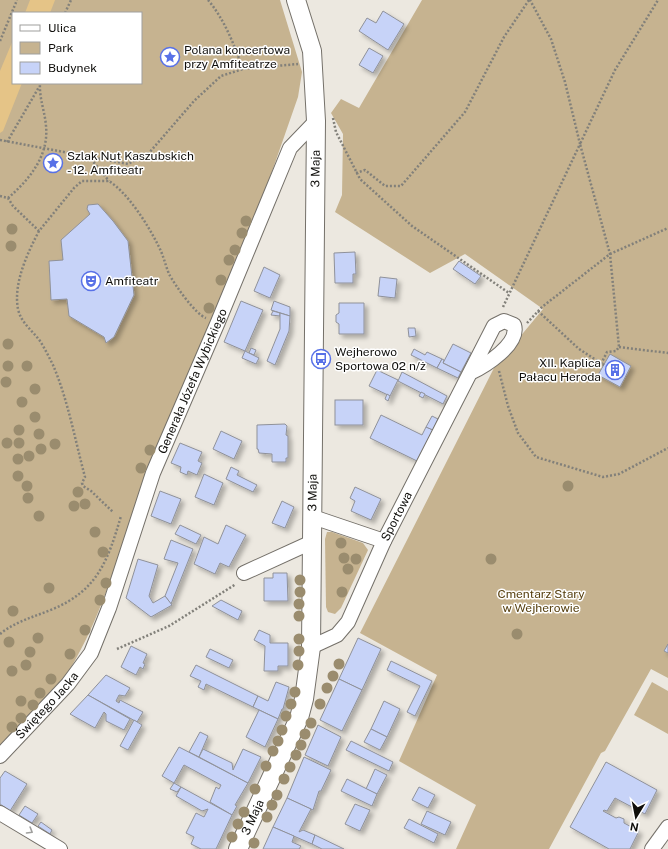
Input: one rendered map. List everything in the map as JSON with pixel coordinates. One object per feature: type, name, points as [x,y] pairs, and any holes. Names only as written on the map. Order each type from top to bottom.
[{"type":"main road","name":"3 Maja","points":[[238,849],[299,718],[304,699],[311,647],[316,121],[312,51],[296,0]]},
{"type":"street","name":"Generała Józefa Wybickiego","points":[[91,654],[109,608],[153,473],[218,322],[290,148],[316,121]]},
{"type":"street","points":[[470,373],[496,357],[515,336],[516,330],[514,325],[510,322],[504,322],[494,326]]},
{"type":"street","name":"Sportowa","points":[[311,647],[337,635],[348,622],[384,541],[494,326]]},
{"type":"street","points":[[313,517],[384,541]]},
{"type":"street","points":[[244,573],[312,542]]},
{"type":"street","name":"Świętego Jacka","points":[[0,756],[68,684],[91,654]]},
{"type":"street","points":[[0,813],[60,849]]},
{"type":"street","points":[[652,849],[668,827]]},
{"type":"path","points":[[13,12],[18,0]]},
{"type":"path","points":[[65,12],[71,0]]},
{"type":"path","points":[[208,0],[215,8],[231,38],[243,69]]},
{"type":"path","points":[[356,173],[365,170],[385,186],[401,186],[465,112],[504,37],[530,0],[551,39],[565,82],[610,254],[619,347],[616,351],[607,352],[603,364],[579,349],[538,312]]},
{"type":"path","points":[[494,326],[616,70],[658,0]]},
{"type":"path","points":[[0,41],[12,14]]},
{"type":"path","points":[[0,140],[128,164],[149,153],[194,101],[221,76],[243,69],[302,64]]},
{"type":"path","points":[[7,142],[17,128],[40,84]]},
{"type":"path","points":[[8,198],[21,187],[32,174],[40,162],[44,149],[46,128],[40,84]]},
{"type":"path","points":[[332,110],[336,132],[360,179],[412,226],[509,293]]},
{"type":"path","points":[[91,158],[110,181],[126,197],[158,245],[170,274],[200,316],[218,322]]},
{"type":"path","points":[[110,181],[82,181],[74,188],[39,230],[28,252],[17,295],[20,318],[39,340],[54,368],[62,390],[85,477],[82,483],[83,486],[91,490],[113,512]]},
{"type":"path","points":[[0,196],[8,198],[13,206],[39,230]]},
{"type":"path","points":[[515,336],[538,312],[610,254],[668,228]]},
{"type":"path","points":[[619,347],[668,353]]},
{"type":"path","points":[[496,357],[508,406],[518,433],[536,457],[603,477],[619,474],[668,448]]},
{"type":"path","points":[[0,634],[16,623],[54,609],[82,593],[97,576],[107,557],[121,516]]},
{"type":"path","points":[[118,649],[169,626],[236,585],[244,573]]},
{"type":"green space","points":[[0,0],[280,0],[302,72],[298,97],[254,223],[151,460],[106,593],[84,645],[63,680],[37,709],[0,746]]},
{"type":"green space","name":"Cmentarz Stary w Wejherowie","points":[[422,0],[668,0],[668,678],[651,669],[605,751],[601,753],[549,849],[456,849],[476,805],[399,761],[437,675],[360,633],[494,368],[543,309],[465,254],[430,273],[335,212],[342,195],[343,134],[331,113],[341,99],[359,108]]},
{"type":"green space","points":[[327,532],[332,532],[363,543],[368,550],[341,608],[335,614],[328,612],[326,607],[325,539]]},
{"type":"green space","points":[[652,682],[668,691],[668,734],[634,715]]},
{"type":"shaded area","points":[[30,0],[55,0],[50,12],[25,12]]},
{"type":"shaded area","points":[[12,42],[12,84],[22,84],[3,131],[0,133],[0,71]]},
{"type":"building","points":[[383,11],[404,24],[388,50],[359,31],[367,18],[376,23]]},
{"type":"building","points":[[369,48],[383,56],[373,73],[359,65]]},
{"type":"building","name":"Amfiteatr","points":[[98,204],[128,241],[134,295],[114,337],[106,343],[104,337],[69,316],[67,299],[51,300],[49,261],[63,260],[61,240],[90,214],[87,209],[88,205]]},
{"type":"building","points":[[355,252],[356,274],[353,274],[353,283],[335,283],[334,253]]},
{"type":"building","points":[[459,261],[481,276],[475,284],[453,269]]},
{"type":"building","points":[[264,267],[280,275],[270,298],[254,291]]},
{"type":"building","points":[[380,277],[397,279],[395,298],[378,296]]},
{"type":"building","points":[[241,301],[263,310],[245,351],[224,342]]},
{"type":"building","points":[[274,301],[290,307],[290,316],[271,310]]},
{"type":"building","points":[[339,303],[364,303],[364,334],[339,334],[339,324],[336,322],[336,315],[339,313]]},
{"type":"building","points":[[273,311],[280,313],[280,316],[271,315]]},
{"type":"building","points":[[280,313],[290,316],[289,331],[275,365],[267,361],[280,329]]},
{"type":"building","points":[[408,328],[415,328],[416,336],[409,337]]},
{"type":"building","points":[[453,344],[471,353],[461,372],[443,363]]},
{"type":"building","points":[[251,348],[256,350],[254,355],[249,353]]},
{"type":"building","points":[[414,349],[425,355],[427,352],[442,359],[437,368],[411,355]]},
{"type":"building","points":[[245,351],[259,358],[256,364],[242,358]]},
{"type":"building","name":"XII. Kaplica Pałacu Heroda","points":[[610,354],[631,366],[620,387],[598,375]]},
{"type":"building","points":[[442,359],[444,360],[443,363],[461,372],[458,378],[437,368]]},
{"type":"building","points":[[377,370],[398,380],[390,396],[369,386]]},
{"type":"building","points":[[402,372],[447,396],[443,404],[398,381]]},
{"type":"building","points":[[421,392],[425,394],[423,398],[419,396]]},
{"type":"building","points":[[387,394],[390,396],[388,401],[385,399]]},
{"type":"building","points":[[335,400],[363,400],[363,425],[335,425]]},
{"type":"building","points":[[381,415],[422,435],[426,427],[433,430],[417,461],[370,438]]},
{"type":"building","points":[[432,416],[438,419],[433,430],[426,427]]},
{"type":"building","points":[[285,424],[287,426],[286,435],[288,436],[288,458],[286,458],[286,462],[272,462],[272,454],[259,453],[257,449],[257,425]]},
{"type":"building","points":[[221,431],[242,441],[234,459],[213,449]]},
{"type":"building","points":[[180,443],[202,452],[198,461],[202,463],[197,475],[188,471],[187,475],[180,472],[181,467],[171,463]]},
{"type":"building","points":[[231,467],[239,471],[237,475],[257,485],[253,492],[226,479]]},
{"type":"building","points":[[204,474],[223,483],[214,505],[195,497]]},
{"type":"building","points":[[355,487],[381,499],[371,520],[351,511],[355,501],[350,498]]},
{"type":"building","points":[[160,491],[181,499],[171,524],[151,516]]},
{"type":"building","points":[[282,501],[294,507],[285,528],[272,523]]},
{"type":"building","points":[[180,525],[201,535],[196,544],[175,534]]},
{"type":"building","points":[[226,525],[246,535],[229,567],[220,563],[215,574],[194,564],[204,537],[218,544]]},
{"type":"building","points":[[171,540],[193,549],[171,604],[165,596],[178,563],[164,559]]},
{"type":"building","points":[[138,559],[158,565],[149,596],[153,603],[165,596],[172,605],[151,617],[126,598]]},
{"type":"building","points":[[273,573],[287,573],[288,601],[264,601],[264,578],[273,578]]},
{"type":"building","points":[[221,600],[242,611],[238,620],[212,606]]},
{"type":"building","points":[[259,630],[270,635],[270,643],[288,643],[288,666],[278,666],[278,671],[264,671],[265,646],[254,640]]},
{"type":"building","points":[[358,638],[381,649],[362,690],[339,679]]},
{"type":"building","points":[[668,644],[668,653],[664,651]]},
{"type":"building","points":[[131,646],[147,654],[143,663],[145,664],[143,669],[140,667],[136,675],[121,667]]},
{"type":"building","points":[[210,649],[233,660],[229,668],[206,657]]},
{"type":"building","points":[[391,661],[432,681],[415,716],[407,712],[420,686],[387,670]]},
{"type":"building","points":[[196,665],[258,696],[253,707],[206,684],[204,690],[198,687],[201,681],[190,676]]},
{"type":"building","points":[[106,675],[130,688],[125,696],[119,695],[116,701],[119,703],[120,700],[143,712],[137,722],[88,695]]},
{"type":"building","points":[[339,679],[362,690],[342,731],[320,720]]},
{"type":"building","points":[[276,682],[289,687],[283,709],[278,719],[253,707],[258,696],[268,701]]},
{"type":"building","points":[[88,695],[130,719],[124,730],[106,721],[106,714],[104,712],[95,728],[70,714]]},
{"type":"building","points":[[384,701],[400,709],[387,737],[371,729]]},
{"type":"building","points":[[259,710],[278,719],[265,747],[246,737]]},
{"type":"building","points":[[134,720],[142,725],[128,750],[120,746]]},
{"type":"building","points":[[318,725],[341,737],[328,766],[305,755]]},
{"type":"building","points":[[371,729],[387,737],[380,750],[364,742]]},
{"type":"building","points":[[200,732],[208,736],[199,757],[189,752]]},
{"type":"building","points":[[351,741],[393,762],[389,771],[346,750]]},
{"type":"building","points":[[179,747],[248,783],[235,805],[237,806],[232,815],[210,802],[216,787],[219,789],[221,785],[184,765],[174,783],[162,776]]},
{"type":"building","points":[[203,749],[232,763],[233,770],[243,749],[261,757],[248,783],[199,757]]},
{"type":"building","points":[[304,757],[331,770],[321,791],[319,791],[313,810],[287,798]]},
{"type":"building","points":[[606,762],[657,790],[645,814],[615,798],[607,811],[603,811],[616,818],[619,817],[624,819],[624,823],[639,831],[630,849],[609,849],[570,827]]},
{"type":"building","points":[[375,769],[387,775],[377,794],[366,789]]},
{"type":"building","points":[[5,771],[27,784],[10,811],[0,804],[0,778]]},
{"type":"building","points":[[347,779],[377,794],[372,806],[341,791]]},
{"type":"building","points":[[174,783],[181,787],[177,792],[170,789]]},
{"type":"building","points":[[181,787],[232,815],[216,849],[201,849],[191,844],[194,837],[186,833],[196,813],[204,817],[208,809],[202,811],[176,796]]},
{"type":"building","points":[[419,787],[435,795],[428,808],[412,800]]},
{"type":"building","points":[[287,798],[311,809],[299,832],[303,830],[315,835],[312,844],[273,827]]},
{"type":"building","points":[[355,804],[370,810],[360,831],[345,824]]},
{"type":"building","points":[[25,806],[38,814],[32,823],[19,815]]},
{"type":"building","points":[[427,811],[451,822],[445,835],[421,824]]},
{"type":"building","points":[[409,819],[438,834],[434,843],[404,828]]},
{"type":"building","points":[[41,822],[52,830],[50,834],[38,826]]},
{"type":"building","points":[[273,827],[294,836],[292,842],[301,846],[299,849],[263,849]]},
{"type":"building","points":[[315,835],[344,849],[322,849],[312,844]]},
{"type":"place","name":"Polana koncertowa przy Amfiteatrze","points":[[170,57]]},
{"type":"place","name":"Szlak Nut Kaszubskich - 12. Amfiteatr","points":[[53,163]]},
{"type":"place","name":"Amfiteatr","points":[[91,281]]},
{"type":"place","name":"Wejherowo Sportowa 02 n/ż","points":[[321,359]]},
{"type":"place","name":"XII. Kaplica Pałacu Heroda","points":[[615,370]]}]
